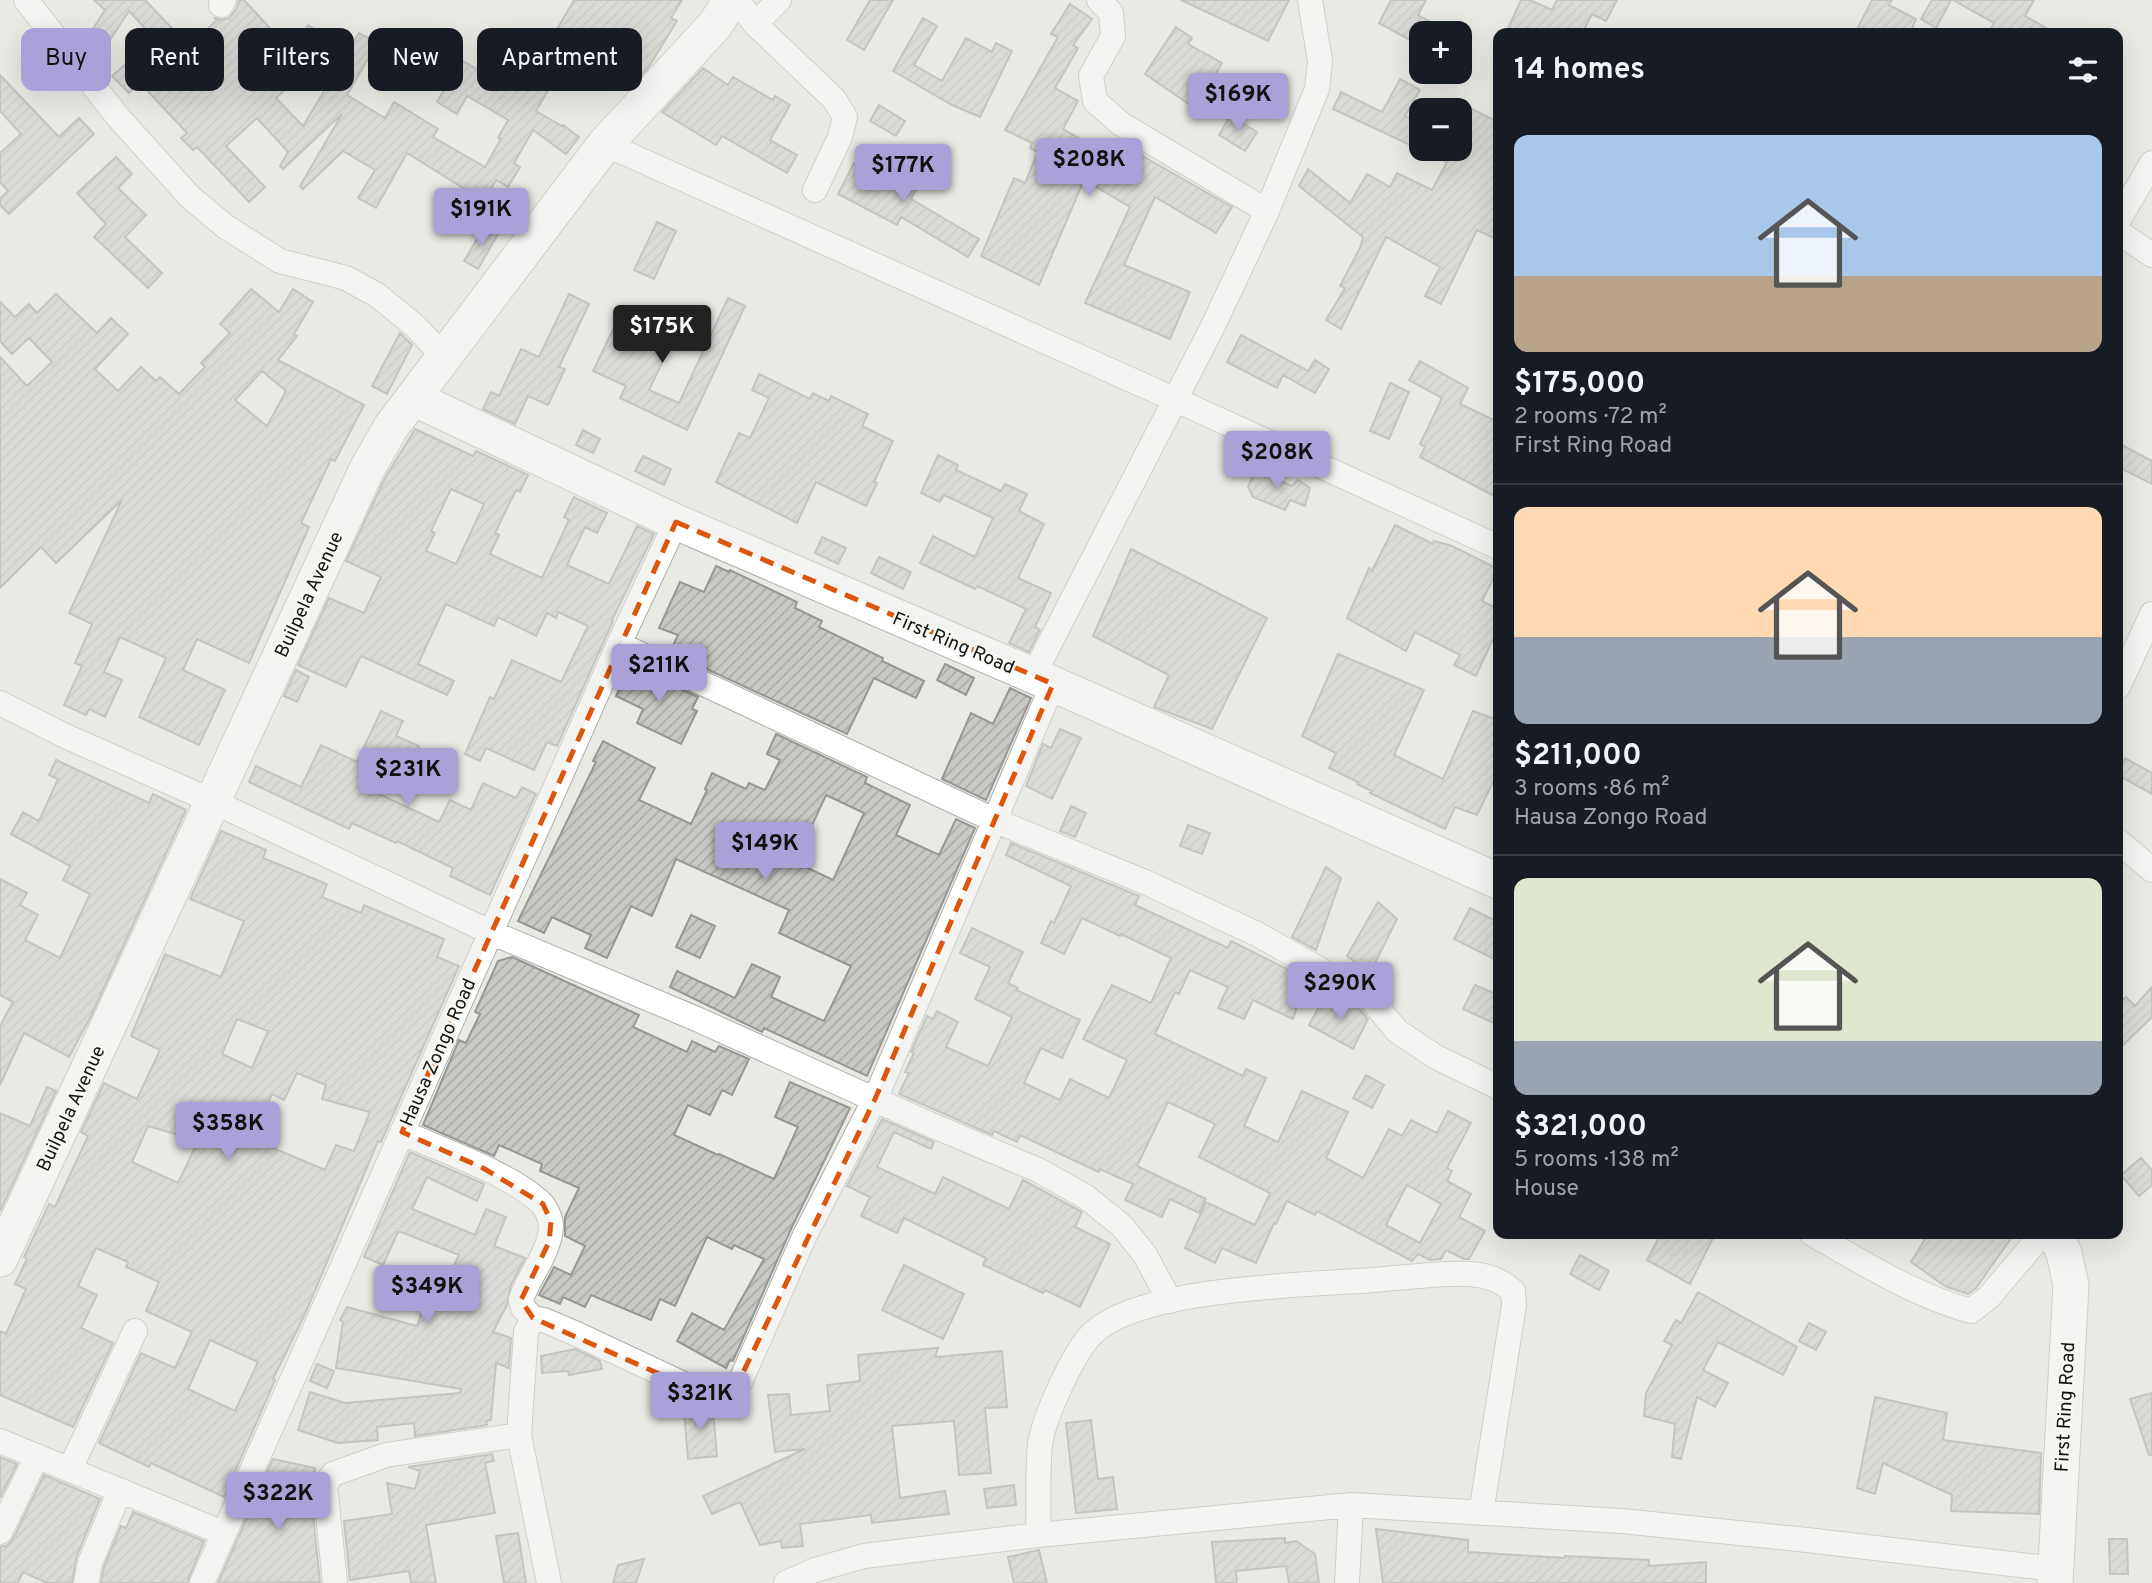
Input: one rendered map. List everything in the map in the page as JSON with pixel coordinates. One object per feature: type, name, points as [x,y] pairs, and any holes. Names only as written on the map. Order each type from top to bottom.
[{"type":"street","points":[[26,0],[118,117],[190,197],[226,227],[280,261],[346,278],[377,295],[415,326],[444,358]]},
{"type":"street","name":"Builpela Avenue","points":[[0,1259],[367,469],[391,427],[605,145],[715,25],[731,0]]},
{"type":"street","points":[[737,0],[755,24],[834,99],[845,117],[840,137],[815,190]]},
{"type":"street","points":[[755,24],[779,0]]},
{"type":"street","points":[[1100,0],[1111,13],[1113,36],[1091,76],[1095,101],[1121,124],[1267,211]]},
{"type":"street","points":[[401,1132],[483,1168],[543,1204],[551,1222],[549,1241],[521,1300],[523,1308],[533,1318],[579,1335],[707,1395],[726,1394],[736,1387],[805,1235],[875,1099],[996,821],[1059,629],[1157,432],[1176,400],[1267,211],[1317,89],[1320,61],[1310,0]]},
{"type":"street","points":[[605,145],[1493,545]]},
{"type":"street","points":[[2123,212],[2152,163]]},
{"type":"street","points":[[2123,235],[2152,255]]},
{"type":"street","name":"First Ring Road","points":[[413,398],[677,522],[1493,879]]},
{"type":"street","name":"Hausa Zongo Road","points":[[202,1583],[619,644],[677,522]]},
{"type":"street","points":[[2123,676],[2152,614]]},
{"type":"street","points":[[619,644],[996,821],[1145,883],[1257,934],[1370,998],[1397,1031],[1436,1057],[1493,1085]]},
{"type":"street","points":[[0,703],[63,735],[212,801],[491,932],[699,1020],[1038,1170],[1086,1197],[1122,1226],[1146,1255],[1170,1301]]},
{"type":"street","points":[[2123,845],[2152,870]]},
{"type":"street","points":[[1821,1239],[1950,1306],[1971,1311],[1989,1297],[2038,1239]]},
{"type":"street","name":"First Ring Road","points":[[2054,1576],[2071,1286],[2064,1253],[2057,1239]]},
{"type":"street","points":[[1038,1535],[1040,1443],[1057,1394],[1079,1350],[1092,1333],[1109,1322],[1133,1309],[1170,1301],[1278,1286],[1470,1274],[1501,1281],[1513,1291],[1514,1305],[1481,1513]]},
{"type":"street","points":[[533,1318],[526,1332],[519,1435],[550,1583]]},
{"type":"street","points":[[70,1469],[135,1331]]},
{"type":"street","points":[[335,1583],[325,1485],[333,1474],[386,1455],[519,1435]]},
{"type":"street","points":[[0,1441],[223,1533]]},
{"type":"street","points":[[0,1532],[37,1456]]},
{"type":"street","points":[[86,1583],[90,1563],[120,1490]]},
{"type":"street","points":[[786,1583],[815,1570],[864,1556],[1038,1535],[1351,1505],[1635,1522],[2054,1576]]},
{"type":"street","points":[[1347,1583],[1351,1505]]},
{"type":"highlighted area","points":[[676,522],[1053,684],[875,1099],[736,1387],[726,1394],[707,1395],[533,1318],[521,1300],[549,1242],[551,1222],[543,1204],[483,1168],[402,1132]]},
{"type":"building","points":[[94,0],[145,0],[172,28],[145,28],[129,11],[111,38],[111,28],[93,28],[105,10]]},
{"type":"building","points":[[239,0],[244,0],[270,28],[238,28],[238,91],[283,91],[276,98],[303,126],[324,91],[349,91],[347,95],[385,118],[394,102],[438,129],[433,137],[485,167],[508,120],[467,96],[457,114],[437,102],[443,91],[463,91],[463,61],[477,69],[477,91],[548,91],[536,111],[579,137],[566,154],[533,130],[514,163],[520,167],[508,187],[496,180],[484,201],[407,153],[376,208],[358,198],[375,170],[343,151],[303,189],[300,186],[342,114],[283,169],[280,166],[288,152],[257,118],[226,146],[265,187],[249,202],[197,147],[193,150],[181,138],[187,133],[148,91],[224,91],[224,28],[208,28],[217,20],[214,18],[229,18],[237,8]]},
{"type":"building","points":[[574,0],[682,0],[671,18],[677,21],[642,74],[642,28],[558,28]]},
{"type":"building","points":[[870,0],[893,0],[864,50],[847,40]]},
{"type":"building","points":[[1181,0],[1289,0],[1268,41]]},
{"type":"building","points":[[1391,0],[1426,0],[1418,15],[1429,21],[1409,21],[1409,39],[1379,23]]},
{"type":"building","points":[[1521,0],[1530,0],[1552,10],[1557,0],[1617,0],[1606,21],[1592,14],[1585,28],[1508,28]]},
{"type":"building","points":[[1872,0],[1892,0],[1889,5],[1916,19],[1912,28],[1858,28]]},
{"type":"building","points":[[1932,0],[1951,0],[1936,28],[1921,19]]},
{"type":"building","points":[[1953,0],[2034,0],[2025,16],[2046,28],[1992,28],[1994,23]]},
{"type":"building","points":[[1070,4],[1092,19],[1073,45],[1078,48],[1055,88],[1078,101],[1063,129],[1110,156],[1118,142],[1232,207],[1216,233],[1155,197],[1124,265],[1190,292],[1170,339],[1085,303],[1130,207],[1084,180],[1039,285],[981,256],[1014,178],[1025,183],[1038,152],[1030,148],[1032,143],[1005,130],[1058,37],[1051,34]]},
{"type":"building","points":[[923,18],[937,26],[914,65],[942,81],[966,38],[992,52],[996,43],[1012,51],[980,117],[952,105],[893,71]]},
{"type":"building","points":[[1176,27],[1192,38],[1188,44],[1222,63],[1196,109],[1145,74]]},
{"type":"building","points":[[359,33],[368,38],[368,59],[354,83],[354,41]]},
{"type":"building","points":[[125,65],[125,89],[112,76]]},
{"type":"building","points":[[703,68],[728,85],[733,77],[773,100],[775,96],[790,105],[770,140],[797,155],[787,173],[722,136],[716,145],[662,112]]},
{"type":"building","points":[[0,75],[59,137],[79,118],[94,134],[9,214],[0,205],[0,199],[8,191],[0,182],[0,153],[21,134],[0,111]]},
{"type":"building","points":[[1400,79],[1420,90],[1415,98],[1409,98],[1409,109],[1405,116],[1409,118],[1409,144],[1333,109],[1341,92],[1382,112]]},
{"type":"building","points":[[879,105],[905,121],[896,136],[870,121]]},
{"type":"building","points":[[1472,109],[1493,120],[1493,238],[1477,230],[1441,304],[1425,296],[1440,267],[1386,237],[1341,329],[1326,320],[1345,288],[1340,286],[1363,237],[1299,186],[1308,169],[1350,203],[1367,174],[1390,187],[1397,173],[1432,190],[1447,162],[1445,161],[1472,161]]},
{"type":"building","points":[[1230,116],[1257,132],[1245,151],[1219,135]]},
{"type":"building","points":[[116,157],[132,174],[118,188],[146,215],[125,237],[162,273],[148,288],[94,237],[106,224],[77,193]]},
{"type":"building","points":[[909,160],[927,170],[911,199],[979,239],[968,257],[901,217],[897,225],[838,194],[854,163],[895,185]]},
{"type":"building","points":[[657,222],[676,231],[654,279],[634,270]]},
{"type":"building","points":[[485,226],[498,234],[478,269],[464,261]]},
{"type":"building","points":[[251,289],[279,312],[293,289],[313,302],[294,334],[297,336],[278,360],[364,405],[335,461],[331,459],[301,523],[309,527],[249,663],[197,639],[183,670],[225,690],[199,745],[139,717],[166,658],[120,637],[104,672],[122,680],[105,717],[89,709],[86,715],[64,705],[82,666],[75,663],[92,624],[69,613],[122,500],[56,563],[41,547],[0,588],[0,357],[27,386],[52,362],[29,338],[12,354],[0,341],[0,302],[15,317],[29,304],[37,313],[56,294],[97,333],[111,318],[128,334],[95,369],[118,391],[141,367],[156,381],[160,377],[179,394],[205,367],[201,363],[230,333],[220,324]],"holes":[[[262,371],[286,391],[267,426],[235,400]]]},
{"type":"building","points":[[569,294],[589,304],[559,367],[565,369],[548,405],[528,396],[515,424],[483,409],[491,392],[499,396],[521,349],[539,357]]},
{"type":"building","points":[[728,298],[745,306],[687,430],[620,398],[626,386],[593,371],[622,311],[643,321],[637,333],[669,348],[649,390],[679,403]]},
{"type":"building","points":[[400,333],[412,345],[387,394],[372,386]]},
{"type":"building","points":[[1241,335],[1308,371],[1315,360],[1329,369],[1315,393],[1283,375],[1277,388],[1227,362]]},
{"type":"building","points":[[1420,361],[1468,388],[1460,404],[1493,420],[1493,495],[1420,457],[1425,447],[1420,444],[1442,398],[1409,380]]},
{"type":"building","points":[[759,374],[810,399],[813,393],[829,401],[831,396],[868,414],[862,426],[893,441],[866,506],[816,482],[797,523],[716,482],[739,433],[750,438],[769,398],[752,390]]},
{"type":"building","points":[[1390,383],[1409,392],[1389,439],[1370,431]]},
{"type":"building","points":[[415,429],[473,456],[476,451],[528,475],[520,492],[516,490],[495,533],[499,535],[490,554],[542,578],[569,520],[564,517],[574,497],[607,513],[597,533],[585,527],[567,565],[609,584],[637,526],[654,534],[612,620],[557,746],[547,742],[534,770],[486,748],[480,761],[465,754],[490,697],[494,699],[512,660],[561,682],[588,626],[558,612],[556,618],[547,613],[536,636],[498,617],[494,626],[446,604],[418,664],[454,681],[447,695],[361,656],[346,687],[298,665],[329,598],[364,613],[381,577],[346,561],[385,478]],"holes":[[[451,489],[484,504],[456,564],[426,551],[435,533],[431,531]]]},
{"type":"building","points":[[583,430],[600,439],[593,453],[576,445]]},
{"type":"building","points":[[2123,446],[2152,461],[2152,484],[2123,470]]},
{"type":"building","points":[[938,455],[958,465],[956,470],[1001,491],[1005,484],[1027,494],[1019,511],[1044,524],[1018,578],[1051,593],[1035,627],[1040,630],[1029,652],[1009,643],[1026,609],[920,563],[933,536],[975,557],[993,518],[944,495],[940,502],[921,493]]},
{"type":"building","points":[[643,456],[671,469],[664,485],[635,471]]},
{"type":"building","points":[[1255,470],[1292,486],[1298,480],[1310,488],[1305,506],[1290,500],[1285,510],[1253,497],[1248,487]]},
{"type":"building","points":[[1395,525],[1433,544],[1434,541],[1452,546],[1493,566],[1493,579],[1482,601],[1493,606],[1493,639],[1476,676],[1454,665],[1460,655],[1415,632],[1406,651],[1347,618],[1369,568],[1372,571]]},
{"type":"building","points":[[822,537],[846,548],[838,564],[815,553]]},
{"type":"building","points":[[1131,549],[1267,618],[1212,729],[1154,707],[1169,675],[1093,636]]},
{"type":"building","points":[[879,557],[911,572],[903,589],[871,573]]},
{"type":"building","points":[[716,566],[797,602],[795,608],[822,621],[819,627],[924,681],[916,698],[874,678],[847,734],[670,652],[678,635],[659,628],[680,582],[704,592]]},
{"type":"building","points":[[1338,654],[1424,690],[1394,755],[1443,779],[1473,711],[1493,718],[1493,782],[1477,815],[1455,807],[1445,829],[1370,793],[1372,791],[1357,784],[1358,782],[1329,768],[1336,753],[1302,736]]},
{"type":"building","points":[[945,664],[974,678],[966,695],[937,680]]},
{"type":"building","points":[[630,666],[698,697],[692,709],[697,711],[681,744],[637,723],[643,709],[616,696]]},
{"type":"building","points":[[296,670],[309,677],[297,702],[284,696]]},
{"type":"building","points":[[1010,688],[1031,698],[986,800],[942,779],[971,713],[993,724]]},
{"type":"building","points":[[381,711],[403,721],[396,736],[419,746],[410,766],[394,758],[377,793],[439,822],[450,800],[471,810],[483,783],[516,798],[522,787],[536,794],[490,895],[450,876],[453,868],[397,841],[396,843],[352,823],[349,829],[249,782],[256,766],[301,787],[321,745],[357,762]]},
{"type":"building","points":[[1060,729],[1081,738],[1052,799],[1026,786],[1043,744],[1051,748]]},
{"type":"building","points":[[776,734],[867,777],[865,783],[910,805],[896,835],[939,855],[956,819],[975,828],[867,1076],[764,1028],[762,1032],[670,987],[677,971],[735,998],[752,964],[780,977],[771,997],[824,1021],[851,966],[779,933],[789,910],[676,859],[652,916],[631,906],[607,958],[585,948],[591,935],[552,917],[544,933],[518,921],[596,762],[593,761],[603,741],[655,768],[639,800],[691,824],[712,773],[746,789],[749,783],[765,790],[780,760],[767,754]],"holes":[[[826,795],[864,813],[833,880],[795,862]]]},
{"type":"building","points":[[2125,758],[2152,773],[2152,794],[2123,778]]},
{"type":"building","points":[[56,760],[149,803],[153,794],[186,810],[91,1016],[69,1057],[24,1033],[0,1085],[0,1026],[13,1002],[0,995],[0,879],[27,893],[20,905],[38,915],[25,940],[60,958],[90,894],[63,880],[70,866],[11,834],[23,812],[39,821],[58,779],[49,775]]},
{"type":"building","points":[[1071,806],[1086,813],[1075,837],[1060,831]]},
{"type":"building","points":[[1188,825],[1210,833],[1202,854],[1180,846]]},
{"type":"building","points":[[221,831],[266,850],[263,858],[327,884],[322,897],[361,913],[364,905],[444,939],[437,957],[459,966],[381,1142],[378,1141],[224,1497],[151,1463],[149,1467],[99,1443],[141,1353],[175,1368],[192,1332],[146,1311],[159,1282],[126,1267],[128,1262],[96,1248],[78,1286],[97,1295],[81,1328],[113,1343],[73,1427],[0,1395],[0,1331],[6,1334],[26,1289],[15,1284],[27,1259],[24,1257],[49,1204],[55,1207],[88,1136],[81,1132],[104,1083],[137,1099],[160,1050],[131,1036],[165,954],[221,977],[244,921],[190,899]],"holes":[[[237,1019],[268,1031],[252,1068],[222,1054]],[[297,1073],[326,1085],[322,1099],[370,1112],[354,1151],[336,1145],[325,1170],[252,1139],[272,1094],[284,1100]],[[148,1126],[198,1141],[178,1183],[132,1162]],[[210,1340],[258,1362],[235,1411],[188,1389]]]},
{"type":"building","points":[[1011,843],[1139,896],[1135,905],[1228,948],[1231,941],[1299,975],[1295,982],[1304,986],[1293,1019],[1253,1000],[1244,1019],[1218,1008],[1228,987],[1190,970],[1179,994],[1175,992],[1155,1034],[1243,1076],[1246,1069],[1266,1078],[1244,1126],[1278,1142],[1302,1091],[1348,1112],[1326,1158],[1363,1178],[1389,1129],[1402,1136],[1411,1120],[1437,1133],[1448,1111],[1471,1123],[1447,1168],[1452,1171],[1447,1181],[1471,1194],[1459,1217],[1485,1231],[1469,1259],[1446,1250],[1441,1259],[1430,1260],[1418,1254],[1412,1261],[1317,1211],[1315,1215],[1287,1201],[1256,1263],[1222,1248],[1215,1263],[1185,1248],[1206,1202],[1255,1225],[1270,1193],[1199,1157],[1215,1124],[1168,1102],[1137,1166],[1206,1199],[1199,1213],[1170,1199],[1162,1217],[1125,1200],[1133,1184],[1100,1169],[1099,1172],[1020,1135],[1017,1142],[994,1131],[992,1135],[899,1094],[909,1073],[905,1072],[914,1053],[911,1052],[927,1016],[933,1019],[937,1011],[958,1022],[946,1047],[988,1066],[1012,1017],[975,999],[990,967],[960,953],[972,928],[1023,952],[1008,983],[1018,988],[1016,990],[1080,1020],[1062,1058],[1041,1048],[1024,1083],[1060,1100],[1070,1079],[1109,1098],[1127,1060],[1083,1039],[1112,985],[1151,1003],[1171,958],[1082,918],[1064,954],[1041,943],[1051,921],[1054,923],[1071,886],[1006,855]],"holes":[[[1407,1185],[1441,1204],[1420,1243],[1386,1225]]]},
{"type":"building","points":[[1326,867],[1341,878],[1316,950],[1292,937]]},
{"type":"building","points":[[1378,902],[1397,919],[1370,973],[1347,956]]},
{"type":"building","points":[[1470,908],[1493,920],[1493,958],[1454,939]]},
{"type":"building","points":[[691,915],[715,926],[700,958],[676,947]]},
{"type":"building","points":[[512,957],[639,1015],[633,1027],[687,1052],[692,1041],[715,1052],[719,1046],[749,1059],[732,1095],[722,1090],[710,1115],[688,1105],[674,1135],[718,1155],[774,1179],[798,1127],[775,1117],[790,1082],[850,1108],[791,1229],[733,1361],[730,1360],[726,1368],[677,1341],[692,1313],[724,1330],[764,1259],[734,1245],[732,1249],[707,1237],[675,1306],[660,1299],[651,1320],[591,1295],[585,1307],[563,1297],[560,1304],[539,1295],[554,1267],[571,1275],[585,1246],[565,1236],[565,1217],[579,1188],[540,1171],[542,1164],[499,1145],[494,1156],[423,1125],[459,1040],[466,1043],[480,1014],[475,1012],[498,961]]},
{"type":"building","points":[[1475,985],[1493,993],[1493,1023],[1463,1009]]},
{"type":"building","points":[[2152,987],[2152,1017],[2123,1045],[2123,1000],[2126,997],[2135,1006]]},
{"type":"building","points":[[1325,996],[1350,1007],[1351,1004],[1368,1019],[1353,1049],[1309,1025]]},
{"type":"building","points":[[1366,1075],[1384,1085],[1372,1108],[1353,1098]]},
{"type":"building","points":[[47,1087],[56,1091],[0,1211],[0,1113],[30,1126]]},
{"type":"building","points":[[882,1119],[934,1142],[931,1149],[894,1132],[877,1167],[935,1194],[943,1177],[1009,1209],[1023,1180],[1082,1212],[1075,1227],[1110,1244],[1080,1307],[983,1265],[986,1258],[904,1218],[897,1233],[861,1216],[870,1197],[847,1186]]},
{"type":"building","points":[[410,1152],[484,1184],[477,1201],[427,1177],[412,1209],[475,1235],[486,1209],[506,1217],[494,1246],[525,1258],[511,1285],[507,1305],[493,1332],[511,1338],[509,1368],[496,1363],[491,1420],[486,1421],[487,1425],[415,1436],[414,1423],[377,1427],[378,1440],[338,1443],[298,1430],[310,1392],[345,1403],[460,1393],[461,1389],[336,1368],[343,1322],[340,1320],[347,1307],[417,1326],[422,1312],[430,1315],[459,1255],[398,1232],[383,1265],[364,1257]]},
{"type":"building","points":[[2141,1158],[2152,1170],[2152,1185],[2139,1196],[2123,1177],[2123,1173]]},
{"type":"building","points":[[1658,1239],[1712,1239],[1690,1284],[1647,1260]]},
{"type":"building","points":[[1925,1239],[2010,1239],[1976,1288],[1968,1294],[1945,1286],[1911,1262]]},
{"type":"building","points":[[1580,1255],[1609,1271],[1599,1290],[1570,1274]]},
{"type":"building","points":[[904,1265],[964,1294],[943,1339],[882,1310]]},
{"type":"building","points":[[1698,1292],[1797,1347],[1783,1375],[1718,1342],[1703,1370],[1728,1383],[1715,1407],[1697,1397],[1681,1459],[1672,1457],[1675,1424],[1644,1416],[1646,1393],[1672,1345],[1664,1341],[1676,1320],[1681,1323]]},
{"type":"building","points":[[1809,1323],[1826,1332],[1816,1350],[1799,1341]]},
{"type":"building","points":[[938,1348],[935,1357],[1002,1351],[1007,1407],[985,1408],[991,1473],[959,1475],[954,1421],[892,1426],[900,1498],[945,1491],[949,1514],[872,1523],[871,1515],[800,1524],[803,1546],[782,1548],[781,1541],[760,1545],[740,1502],[712,1514],[703,1496],[805,1449],[775,1452],[768,1395],[789,1394],[791,1415],[830,1411],[827,1385],[860,1381],[858,1355]]},
{"type":"building","points":[[575,1349],[600,1361],[602,1369],[569,1375],[568,1371],[542,1373],[541,1356]]},
{"type":"building","points":[[317,1364],[334,1371],[327,1388],[310,1381]]},
{"type":"building","points":[[2152,1393],[2152,1455],[2149,1455],[2130,1399]]},
{"type":"building","points":[[1875,1397],[1947,1413],[1943,1440],[2041,1453],[2039,1514],[1951,1511],[1952,1495],[1883,1463],[1875,1494],[1857,1488]]},
{"type":"building","points":[[683,1401],[701,1409],[713,1409],[717,1456],[688,1459]]},
{"type":"building","points":[[1091,1420],[1098,1479],[1113,1477],[1117,1509],[1076,1513],[1066,1423]]},
{"type":"building","points":[[492,1454],[494,1461],[485,1463],[495,1513],[426,1525],[436,1583],[411,1583],[409,1571],[350,1580],[344,1521],[392,1514],[387,1483],[415,1489],[420,1471],[408,1467]]},
{"type":"building","points":[[0,1457],[17,1464],[0,1498]]},
{"type":"building","points":[[273,1459],[315,1468],[310,1487],[320,1582],[218,1583]]},
{"type":"building","points":[[44,1475],[100,1499],[76,1558],[72,1583],[47,1583],[23,1572],[18,1583],[0,1583],[0,1547],[8,1545],[13,1539]]},
{"type":"building","points":[[1014,1485],[1016,1505],[987,1508],[984,1489]]},
{"type":"building","points":[[133,1512],[204,1541],[187,1583],[101,1583],[104,1567],[121,1526],[126,1528]]},
{"type":"building","points":[[1376,1529],[1468,1540],[1468,1552],[1649,1560],[1649,1566],[1706,1562],[1706,1583],[1383,1583]]},
{"type":"building","points":[[518,1533],[526,1583],[504,1583],[496,1536]]},
{"type":"building","points":[[1285,1538],[1285,1543],[1296,1541],[1315,1554],[1319,1583],[1289,1583],[1286,1566],[1236,1571],[1237,1583],[1216,1583],[1212,1542]]},
{"type":"building","points":[[2109,1539],[2127,1539],[2128,1574],[2110,1574]]},
{"type":"building","points":[[1039,1550],[1047,1583],[1014,1583],[1008,1557]]},
{"type":"building","points":[[644,1559],[636,1583],[613,1583],[618,1565]]}]
